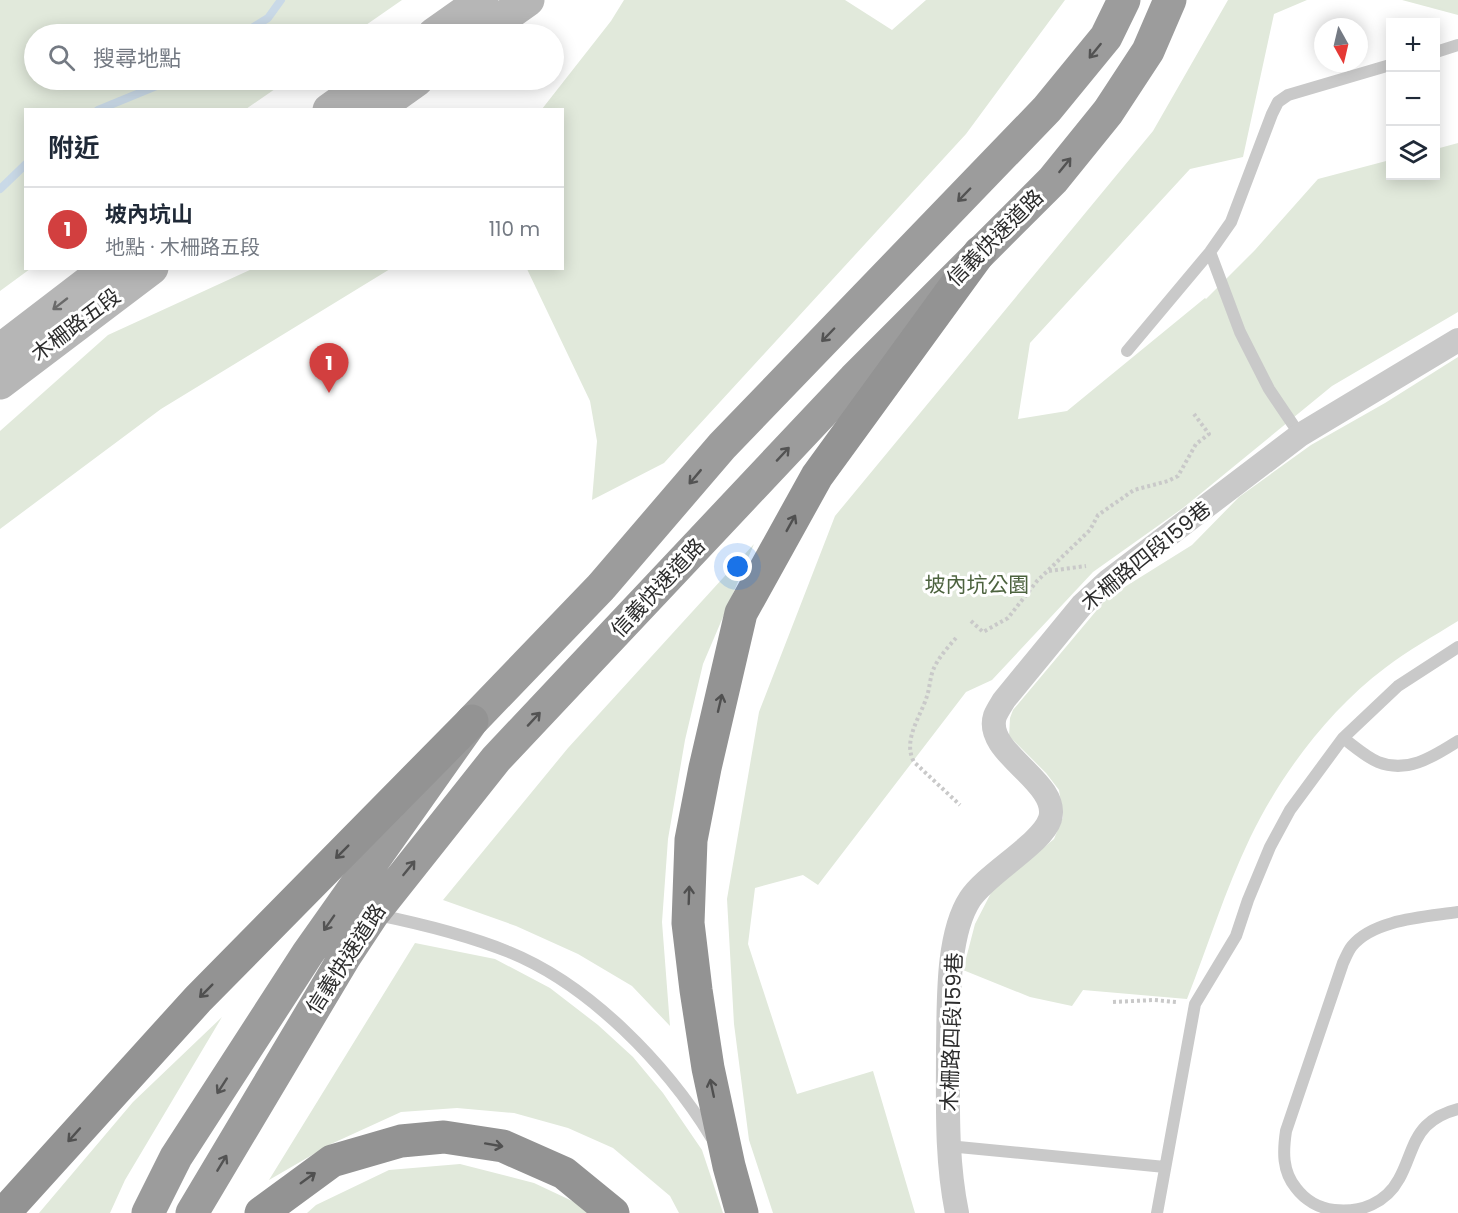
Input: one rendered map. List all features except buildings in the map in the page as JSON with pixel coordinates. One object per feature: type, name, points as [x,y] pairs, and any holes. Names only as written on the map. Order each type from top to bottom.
[{"type":"highway","name":"信義快速道路","points":[[148,1213],[176,1157],[308,953],[472,721],[601,587],[722,446],[1047,110],[1106,36],[1124,0]]},
{"type":"highway","name":"信義快速道路","points":[[192,1213],[344,958],[373,914],[496,759],[854,379],[1053,180],[1108,112],[1148,51],[1170,0]]},
{"type":"highway","points":[[742,1213],[729,1166],[708,1068],[688,923],[691,840],[705,768],[741,613],[817,476],[980,252]]},
{"type":"highway","points":[[4,1213],[198,999],[472,721]]},
{"type":"highway","points":[[261,1213],[332,1161],[401,1141],[444,1137],[503,1146],[564,1173],[613,1213]]},
{"type":"main road","points":[[448,24],[482,0]]},
{"type":"main road","points":[[494,24],[528,0]]},
{"type":"main road","points":[[332,108],[357,90]]},
{"type":"main road","points":[[378,108],[403,90]]},
{"type":"main road","name":"木柵路五段","points":[[0,350],[104,270]]},
{"type":"main road","name":"木柵路五段","points":[[0,383],[149,270]]},
{"type":"street","name":"木柵路四段159巷","points":[[957,1213],[948,1146],[949,1005],[951,970],[958,926],[964,909],[977,889],[1042,833],[1050,819],[1050,802],[1043,790],[1006,752],[997,735],[994,724],[995,716],[1004,700],[1091,597],[1117,574],[1300,435],[1458,340]]},
{"type":"lane","points":[[1440,51],[1458,45]]},
{"type":"lane","points":[[1128,351],[1210,252],[1231,222],[1278,102],[1288,95],[1386,66]]},
{"type":"lane","points":[[1210,252],[1240,332],[1269,389],[1300,435]]},
{"type":"lane","points":[[1157,1213],[1195,1004],[1236,936],[1266,858],[1290,810],[1343,738],[1398,686],[1458,647]]},
{"type":"lane","points":[[1343,738],[1378,762],[1399,766],[1423,761],[1458,741]]},
{"type":"lane","points":[[1458,912],[1389,924],[1368,932],[1352,946],[1343,963],[1286,1131],[1283,1150],[1286,1170],[1295,1187],[1309,1201],[1326,1209],[1345,1212],[1366,1209],[1385,1198],[1399,1180],[1426,1126],[1440,1115],[1458,1109]]},
{"type":"lane","points":[[373,914],[462,935],[510,952],[557,977],[601,1010],[636,1041],[669,1078],[699,1118],[729,1166]]},
{"type":"lane","points":[[948,1146],[1165,1167]]},
{"type":"path","points":[[971,621],[983,632],[1008,618],[1036,581],[1090,530],[1098,515],[1112,503],[1134,490],[1178,476],[1196,444],[1209,434],[1194,414]]},
{"type":"path","points":[[1048,572],[1095,564]]},
{"type":"path","points":[[956,638],[933,669],[928,694],[914,727],[910,747],[914,762],[960,805]]},
{"type":"path","points":[[1113,1002],[1154,1000],[1195,1004]]},
{"type":"green space","points":[[0,0],[402,0],[367,24],[24,24],[24,90],[274,90],[247,108],[24,108],[24,270],[29,270],[0,291]]},
{"type":"green space","points":[[624,0],[845,0],[892,30],[926,0],[1065,0],[966,134],[664,463],[592,500],[597,441],[590,401],[527,270],[564,270],[564,108],[543,108],[557,90],[564,90],[564,81],[611,21]]},
{"type":"green space","name":"坡內坑公園","points":[[1228,0],[1307,0],[1274,14],[1243,157],[1190,169],[1030,343],[1018,419],[1067,411],[1206,299],[1255,250],[1318,179],[1386,161],[1386,180],[1440,180],[1440,148],[1458,143],[1458,312],[1332,386],[1183,508],[1093,572],[992,680],[966,692],[818,885],[803,875],[755,888],[748,944],[797,1094],[873,1071],[915,1213],[773,1213],[749,1140],[734,1024],[727,899],[759,712],[835,516],[1153,131]]},
{"type":"green space","points":[[1402,0],[1458,0],[1458,15]]},
{"type":"green space","points":[[250,270],[388,270],[161,409],[0,529],[0,431],[108,335]]},
{"type":"green space","points":[[1458,357],[1458,621],[1403,655],[1364,685],[1325,724],[1291,767],[1262,814],[1241,858],[1187,999],[1083,990],[1072,1006],[1030,997],[963,970],[975,924],[993,889],[1054,839],[1063,817],[1059,790],[1046,773],[1009,736],[1013,710],[1107,598],[1192,545],[1239,497],[1311,445],[1385,403]]},
{"type":"green space","points":[[754,544],[703,664],[685,740],[668,839],[662,922],[670,1026],[632,986],[578,954],[516,926],[443,900],[568,748]]},
{"type":"green space","points":[[415,943],[495,959],[550,988],[598,1025],[633,1057],[663,1093],[702,1150],[723,1213],[679,1213],[670,1196],[613,1148],[568,1128],[514,1113],[457,1108],[401,1112],[331,1144],[269,1180]]},
{"type":"green space","points":[[222,1017],[125,1180],[110,1213],[39,1213],[133,1102]]},
{"type":"green space","points":[[460,1164],[534,1183],[585,1207],[590,1213],[307,1213],[316,1205],[389,1170]]},
{"type":"waterway","points":[[258,24],[268,18],[281,0]]},
{"type":"waterway","points":[[103,108],[147,90]]},
{"type":"waterway","points":[[0,189],[24,166]]},
{"type":"place","name":"坡內坑山","points":[[329,393]]}]
